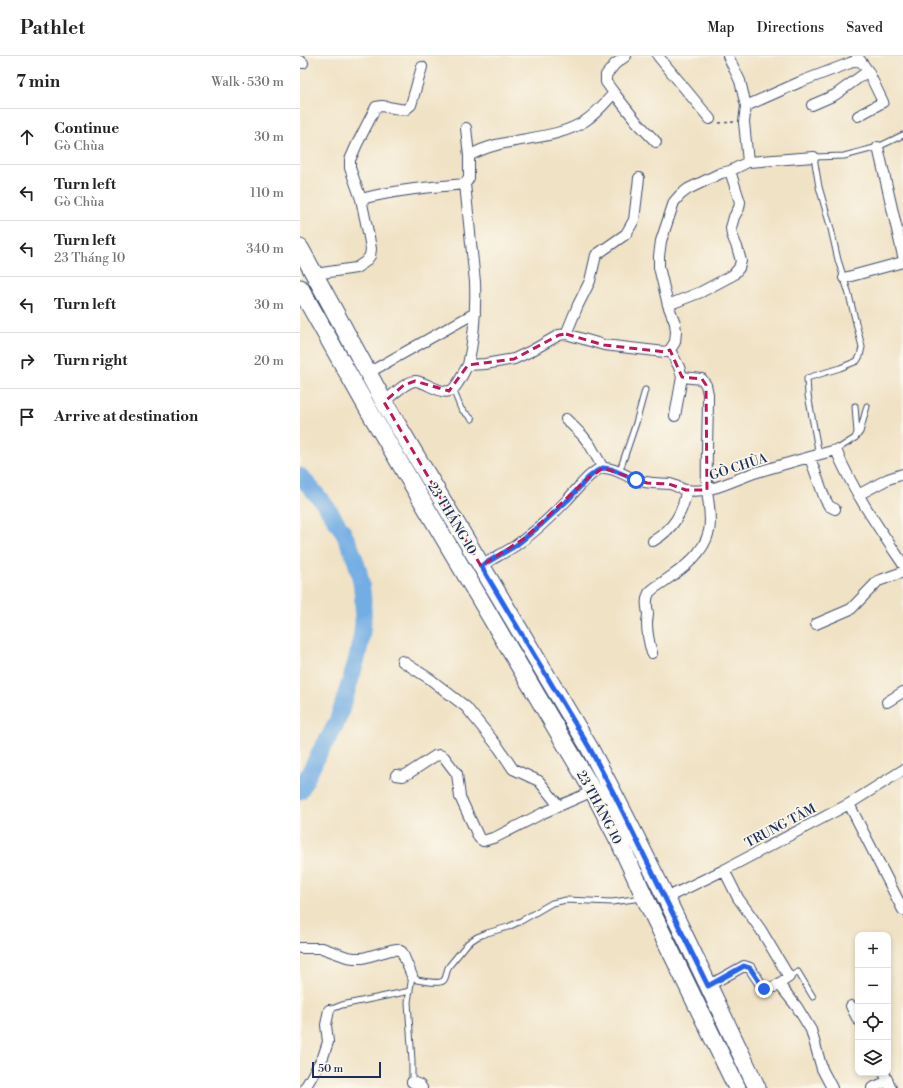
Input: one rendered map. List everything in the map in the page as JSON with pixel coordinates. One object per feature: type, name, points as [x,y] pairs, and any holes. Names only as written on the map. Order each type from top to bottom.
[{"type":"main road","name":"23 THÁNG 10","points":[[300,248],[384,402],[589,747],[666,898],[757,1088]]},
{"type":"main road","name":"23 THÁNG 10","points":[[300,288],[371,414],[593,790],[619,841],[737,1088]]},
{"type":"main road","points":[[647,902],[666,898]]},
{"type":"street","points":[[626,56],[615,64],[606,75],[606,82],[636,121],[656,142]]},
{"type":"street","points":[[658,56],[710,119]]},
{"type":"street","points":[[728,56],[740,81],[746,106],[744,122],[748,162]]},
{"type":"street","points":[[746,106],[800,82],[850,63],[858,57],[868,71],[883,102],[858,116]]},
{"type":"street","points":[[315,274],[356,268],[365,262],[370,256],[371,249],[369,237],[361,199],[350,168],[350,160],[376,107],[382,106],[405,110],[411,105],[422,67]]},
{"type":"street","points":[[812,106],[835,94],[868,71]]},
{"type":"street","points":[[469,156],[479,150],[571,128],[584,122],[595,114],[614,94]]},
{"type":"street","points":[[384,402],[404,385],[415,381],[422,382],[445,392],[449,391],[453,389],[468,365],[475,313],[475,282],[465,184],[469,178],[469,156],[466,128]]},
{"type":"street","points":[[878,147],[903,255]]},
{"type":"street","points":[[468,365],[485,364],[514,359],[559,335],[566,334],[604,345],[665,352],[670,350],[675,342],[675,323],[668,305],[659,267],[659,256],[661,241],[674,202],[680,194],[721,173],[748,162],[814,157]]},
{"type":"street","points":[[668,305],[701,292],[733,275],[739,268],[741,261],[731,228],[740,202],[730,170]]},
{"type":"street","points":[[566,334],[578,305],[590,282],[596,255],[626,234],[634,220],[639,178]]},
{"type":"street","points":[[361,199],[420,187],[465,184]]},
{"type":"street","points":[[844,278],[903,262]]},
{"type":"street","points":[[368,373],[475,313]]},
{"type":"street","points":[[670,350],[679,367],[682,377],[675,416]]},
{"type":"street","points":[[652,653],[648,634],[647,600],[650,592],[688,564],[698,553],[707,539],[710,522],[707,490],[708,394],[706,385],[702,379],[682,377]]},
{"type":"street","points":[[481,566],[515,546],[525,538],[568,500],[588,478],[603,468],[590,445],[566,419]]},
{"type":"street","points":[[836,450],[843,468],[858,495],[903,564]]},
{"type":"street","name":"GÒ CHÙA","points":[[603,468],[611,469],[647,483],[669,484],[686,490],[707,490],[754,473],[836,450]]},
{"type":"street","points":[[814,456],[825,499],[829,506],[835,509]]},
{"type":"street","points":[[858,495],[888,479],[903,474]]},
{"type":"street","points":[[654,541],[666,533],[677,519],[684,505],[686,490]]},
{"type":"street","points":[[816,624],[851,609],[878,581],[903,572]]},
{"type":"street","points":[[402,660],[430,679],[466,707],[514,769],[539,781],[558,806]]},
{"type":"street","points":[[887,702],[903,692]]},
{"type":"street","points":[[396,776],[409,774],[435,756],[440,755],[444,757],[456,774],[460,797],[479,838],[483,841],[496,837],[593,790]]},
{"type":"street","name":"TRUNG TÂM","points":[[666,898],[724,870],[849,804],[903,770]]},
{"type":"street","points":[[849,804],[903,910]]},
{"type":"street","points":[[708,986],[744,966],[750,968],[764,989],[774,987],[789,977],[761,930],[738,898],[724,870]]},
{"type":"street","points":[[300,948],[322,948],[354,958],[363,958],[397,949],[402,952],[412,976]]},
{"type":"street","points":[[782,988],[796,1006],[811,1030],[822,1069],[832,1088]]},
{"type":"street","points":[[851,1006],[855,1014]]},
{"type":"street","points":[[305,1088],[323,1057],[328,1042],[326,1025],[329,1010]]},
{"type":"street","points":[[872,1088],[887,1081]]},
{"type":"street","points":[[412,1082],[420,1085],[422,1088]]},
{"type":"lane","points":[[814,456],[807,378],[857,361],[860,356],[862,346],[848,291],[838,260],[814,157],[844,156],[878,147],[903,135]]},
{"type":"lane","points":[[453,389],[461,409],[472,419]]},
{"type":"lane","points":[[619,472],[636,423],[645,390]]},
{"type":"lane","points":[[854,406],[857,433],[855,438]]},
{"type":"lane","points":[[836,450],[855,438],[860,432],[867,406]]},
{"type":"lane","points":[[412,976],[417,980],[438,983],[443,981],[446,978],[446,970],[448,966],[468,944],[477,937],[487,932],[508,927],[552,903],[570,900],[647,902]]},
{"type":"lane","points":[[789,977],[798,972],[813,997]]},
{"type":"lane","points":[[412,976],[408,1002],[412,1082]]},
{"type":"lane","points":[[329,1010],[342,1005],[410,991]]},
{"type":"path","points":[[710,119],[714,122],[721,123],[744,122]]},
{"type":"highlighted area","points":[[566,334],[604,345],[665,352],[670,350],[682,377],[702,379],[706,385],[707,490],[686,490],[669,484],[647,483],[603,468],[588,478],[525,538],[481,566],[384,402],[404,385],[415,381],[449,391],[468,365],[514,359],[559,335]]},
{"type":"waterway","points":[[300,476],[332,515],[351,548],[361,582],[363,598],[362,629],[359,650],[338,718],[300,791]]},
{"type":"route","points":[[636,480],[611,469],[603,468],[597,471],[588,478],[568,500],[525,538],[515,546],[481,566],[589,747],[614,794],[708,986],[744,966],[748,966],[764,989]]}]
